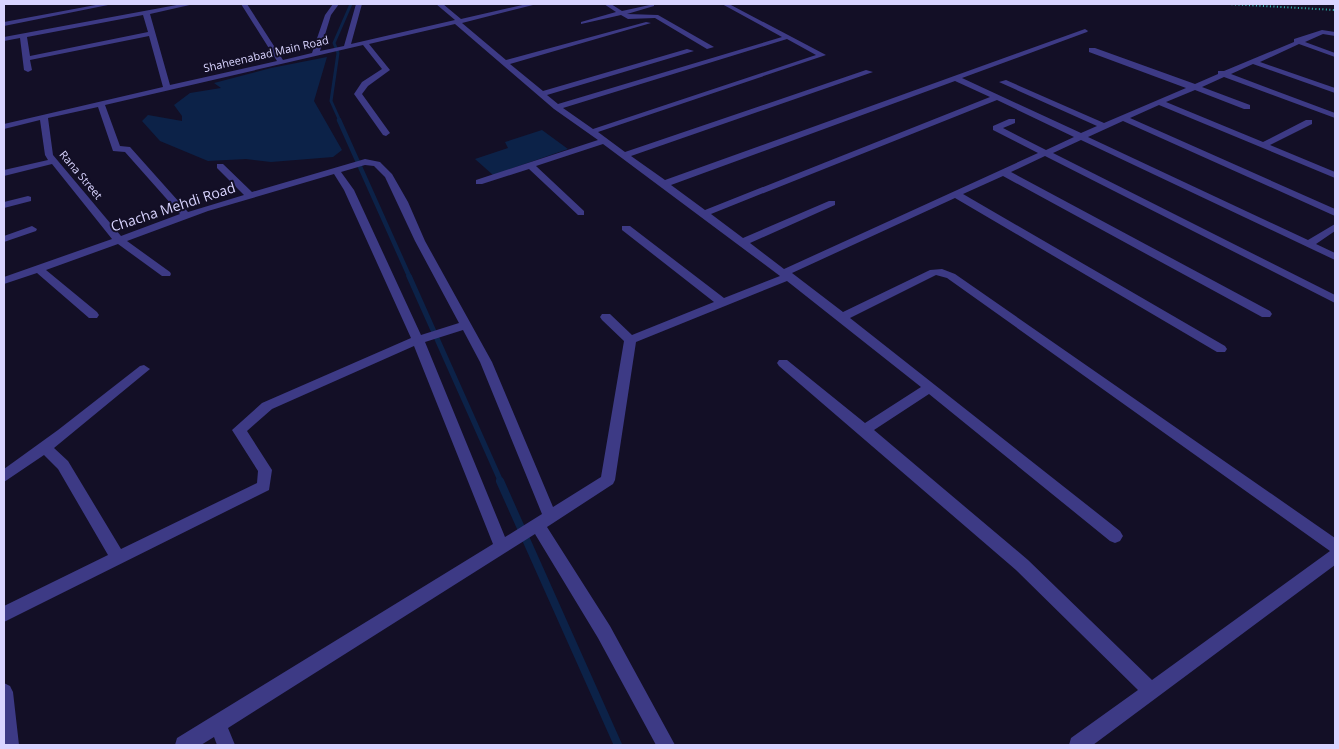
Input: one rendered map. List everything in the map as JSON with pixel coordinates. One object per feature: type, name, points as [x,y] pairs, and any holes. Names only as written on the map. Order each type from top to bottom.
[{"type":"street","points":[[4,24],[110,4]]},
{"type":"street","points":[[4,39],[133,12],[146,12],[191,4]]},
{"type":"street","points":[[244,4],[280,62]]},
{"type":"street","points":[[315,54],[328,15],[336,4]]},
{"type":"street","points":[[347,47],[359,4]]},
{"type":"street","points":[[439,4],[557,107],[743,242],[842,317],[1115,536]]},
{"type":"street","name":"Shaheenabad Main Road","points":[[4,126],[534,4]]},
{"type":"street","points":[[607,4],[632,18],[656,16],[710,47]]},
{"type":"street","points":[[591,132],[822,55],[725,4]]},
{"type":"street","points":[[583,23],[652,5]]},
{"type":"street","points":[[146,12],[167,89]]},
{"type":"street","points":[[504,62],[648,23]]},
{"type":"street","points":[[664,184],[1085,30]]},
{"type":"street","points":[[630,340],[723,303],[955,194],[1221,73],[1322,32],[1335,34]]},
{"type":"street","points":[[26,58],[153,34]]},
{"type":"street","points":[[23,36],[28,70]]},
{"type":"street","points":[[557,107],[788,37]]},
{"type":"street","points":[[1297,41],[1335,55]]},
{"type":"street","points":[[365,43],[386,70],[365,84],[358,94],[386,133]]},
{"type":"street","points":[[1092,50],[1246,106]]},
{"type":"street","points":[[541,94],[690,52]]},
{"type":"street","points":[[1251,61],[1335,91]]},
{"type":"street","points":[[622,156],[869,72]]},
{"type":"street","points":[[1221,73],[1335,116]]},
{"type":"street","points":[[955,78],[1335,257]]},
{"type":"street","points":[[1003,82],[1104,126]]},
{"type":"street","points":[[703,214],[996,97]]},
{"type":"street","points":[[1158,102],[1335,176]]},
{"type":"street","points":[[101,104],[116,149],[127,149],[187,216]]},
{"type":"street","name":"Rana Street","points":[[44,117],[49,155],[119,240],[166,274]]},
{"type":"street","points":[[1123,118],[1335,213]]},
{"type":"street","points":[[1012,121],[996,128],[1335,299]]},
{"type":"street","points":[[1264,145],[1309,122]]},
{"type":"street","points":[[479,182],[604,141]]},
{"type":"street","points":[[4,173],[55,161]]},
{"type":"street","name":"Chacha Mehdi Road","points":[[4,281],[187,216],[365,162],[377,164],[388,176],[466,325]]},
{"type":"street","points":[[530,165],[581,213]]},
{"type":"street","points":[[220,166],[251,196]]},
{"type":"street","points":[[336,171],[349,190],[423,339],[507,544]]},
{"type":"street","points":[[1003,172],[1266,314]]},
{"type":"street","points":[[955,194],[1221,349]]},
{"type":"street","points":[[4,205],[28,199]]},
{"type":"street","points":[[743,242],[832,203]]},
{"type":"street","points":[[1309,244],[1335,227]]},
{"type":"street","points":[[626,228],[723,303]]},
{"type":"street","points":[[4,239],[32,229]]},
{"type":"street","points":[[38,268],[93,315]]},
{"type":"street","points":[[842,317],[934,272],[942,272],[951,276],[1335,546]]},
{"type":"street","points":[[606,317],[630,340]]},
{"type":"street","points":[[4,614],[264,486],[265,470],[239,430],[267,406],[423,339],[466,325],[486,362],[544,521],[666,745]]},
{"type":"street","points":[[184,745],[608,480],[630,340]]},
{"type":"street","points":[[783,363],[1022,565],[1152,692]]},
{"type":"street","points":[[4,476],[45,448],[144,369]]},
{"type":"street","points":[[864,430],[930,387]]},
{"type":"street","points":[[45,448],[63,465],[118,558]]},
{"type":"street","points":[[1078,745],[1335,556]]},
{"type":"street","points":[[4,692],[10,745]]},
{"type":"street","points":[[218,724],[226,745]]},
{"type":"path","points":[[1228,4],[1335,10]]},
{"type":"water","points":[[327,57],[314,101],[342,150],[333,157],[271,162],[246,159],[208,161],[160,141],[142,121],[148,115],[182,121],[182,116],[174,105],[190,93],[221,88],[214,83],[271,68]]},
{"type":"water","points":[[542,130],[568,149],[493,175],[475,159],[508,148],[505,142]]},
{"type":"waterway","points":[[340,121],[331,101],[338,53],[334,43],[351,4]]},
{"type":"waterway","points":[[339,120],[410,278]]},
{"type":"waterway","points":[[409,276],[501,482]]},
{"type":"waterway","points":[[500,481],[618,745]]}]
